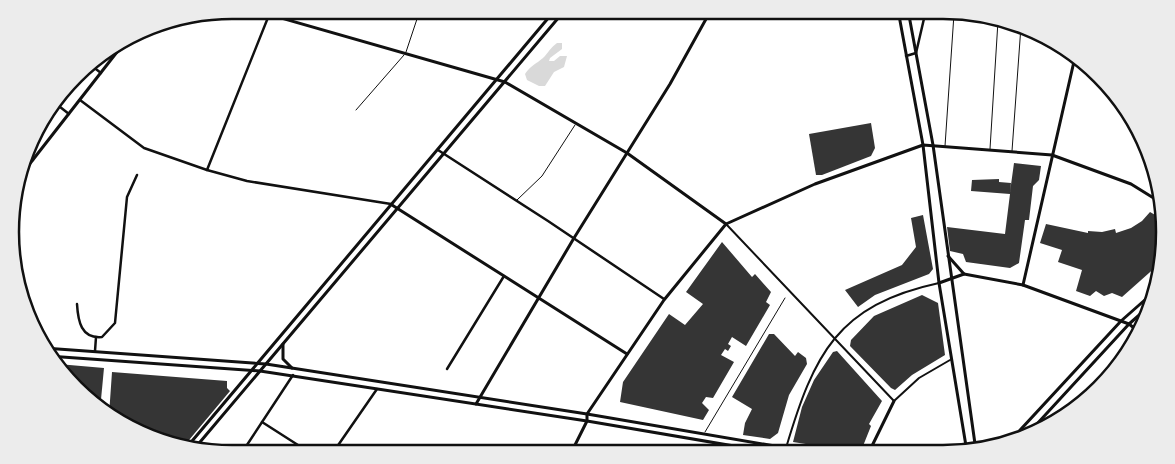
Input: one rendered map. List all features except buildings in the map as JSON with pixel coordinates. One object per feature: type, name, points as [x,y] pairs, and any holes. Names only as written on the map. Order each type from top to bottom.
[{"type":"main road","points":[[286,19],[505,82],[627,152],[726,224]]},
{"type":"main road","points":[[192,441],[548,19]]},
{"type":"main road","points":[[200,442],[400,208],[558,19]]},
{"type":"main road","points":[[476,404],[574,238],[670,84],[706,19]]},
{"type":"main road","points":[[900,19],[923,144],[939,282],[966,444]]},
{"type":"main road","points":[[910,19],[933,145],[950,279],[976,442]]},
{"type":"main road","points":[[30,164],[116,54]]},
{"type":"main road","points":[[1023,285],[1074,64]]},
{"type":"main road","points":[[575,445],[587,420],[587,414],[627,354],[664,300],[726,224],[815,184],[923,144],[1052,155],[1131,184],[1153,198]]},
{"type":"main road","points":[[392,205],[400,208],[539,296],[627,354]]},
{"type":"main road","points":[[948,254],[964,274]]},
{"type":"main road","points":[[939,282],[964,274],[1023,285],[1129,324],[1133,327]]},
{"type":"main road","points":[[1019,431],[1121,321],[1145,299]]},
{"type":"main road","points":[[1038,422],[1140,315]]},
{"type":"main road","points":[[283,343],[283,359],[293,368]]},
{"type":"main road","points":[[54,349],[266,364],[587,414],[768,445]]},
{"type":"main road","points":[[60,357],[250,371],[260,370],[587,420],[729,445]]},
{"type":"main road","points":[[872,445],[894,401]]},
{"type":"street","points":[[207,170],[267,19]]},
{"type":"street","points":[[906,56],[916,53],[924,19]]},
{"type":"street","points":[[95,69],[101,73]]},
{"type":"street","points":[[80,100],[144,148],[207,170],[247,181],[392,205]]},
{"type":"street","points":[[60,106],[69,114]]},
{"type":"street","points":[[438,150],[574,238],[664,300]]},
{"type":"street","points":[[77,304],[78,324],[88,334],[102,337],[115,323],[127,197],[137,175]]},
{"type":"street","points":[[726,224],[894,401],[919,378],[952,359]]},
{"type":"street","points":[[447,369],[504,274]]},
{"type":"street","points":[[787,445],[802,395],[811,374],[834,338],[876,303],[910,289],[939,282]]},
{"type":"street","points":[[95,351],[96,337]]},
{"type":"street","points":[[247,445],[293,375]]},
{"type":"street","points":[[338,445],[378,388]]},
{"type":"street","points":[[262,422],[298,445]]},
{"type":"lane","points":[[356,110],[406,54],[417,19]]},
{"type":"lane","points":[[945,146],[954,19]]},
{"type":"lane","points":[[990,150],[998,26]]},
{"type":"lane","points":[[1012,152],[1020,33]]},
{"type":"lane","points":[[516,200],[542,176],[576,124]]},
{"type":"lane","points":[[704,434],[785,298]]},
{"type":"shaded area","points":[[557,43],[562,43],[562,49],[550,58],[549,61],[554,61],[560,56],[567,56],[564,67],[554,72],[545,86],[539,86],[527,80],[525,74],[527,71]]}]
